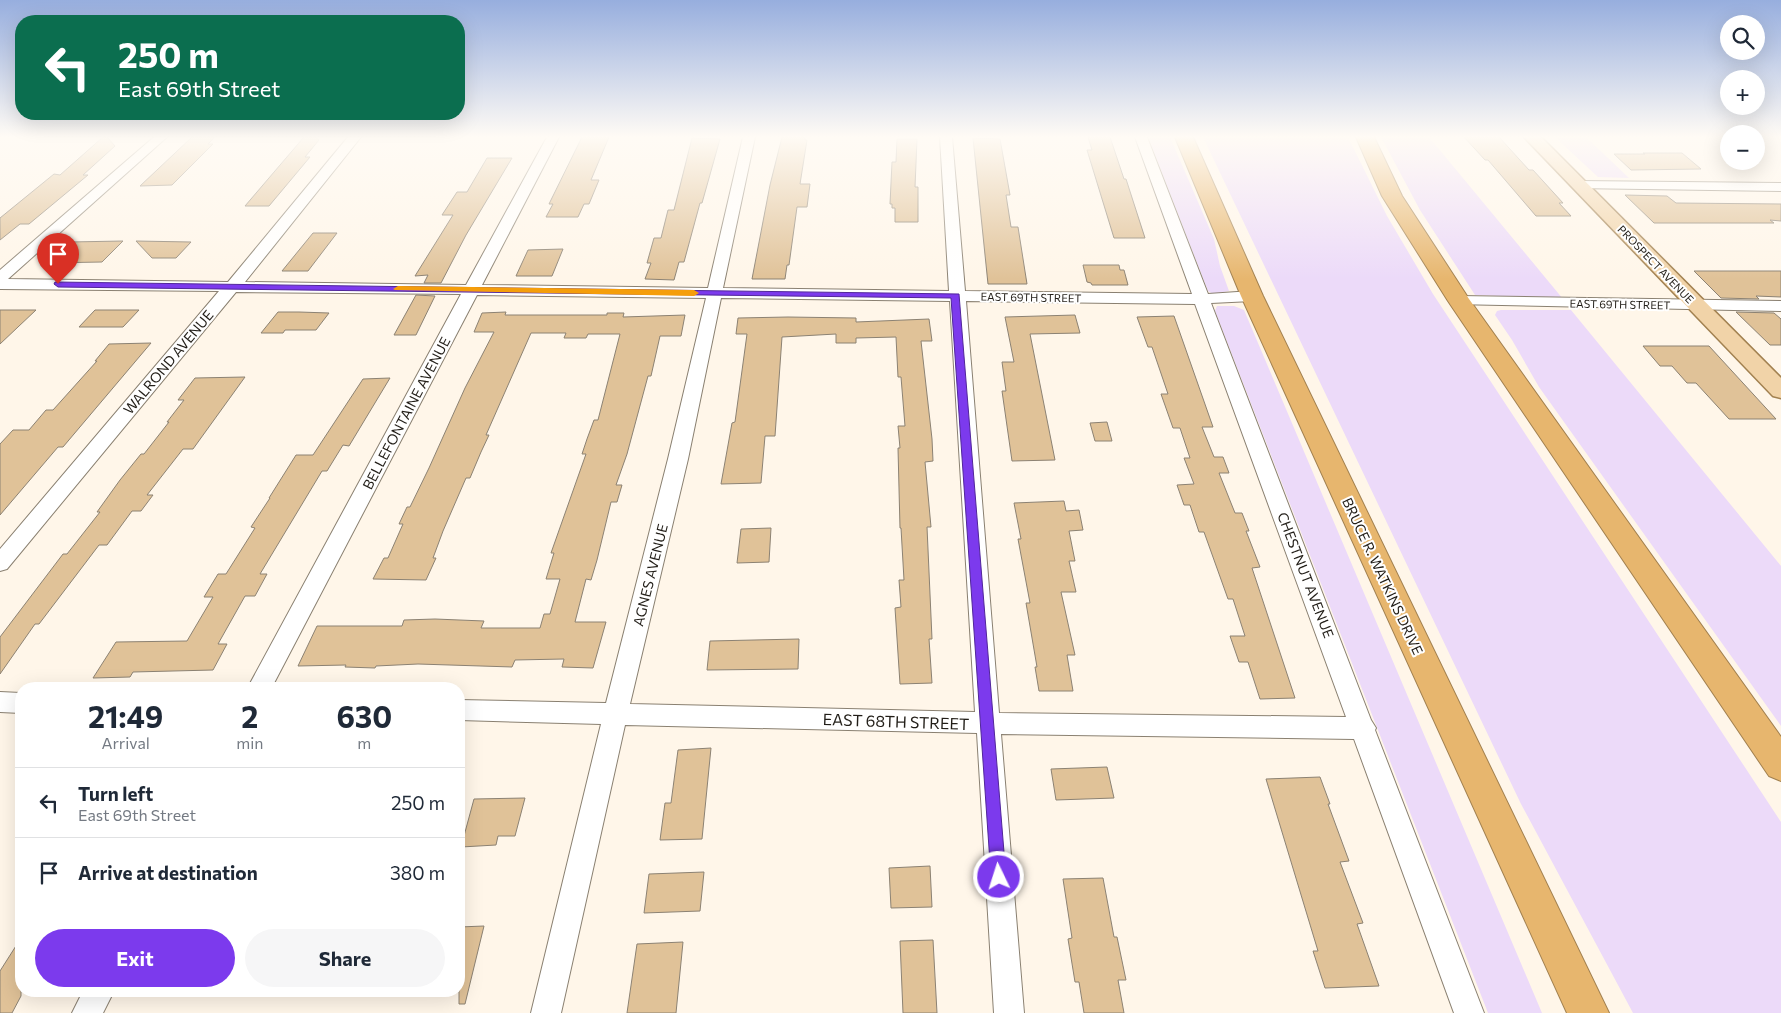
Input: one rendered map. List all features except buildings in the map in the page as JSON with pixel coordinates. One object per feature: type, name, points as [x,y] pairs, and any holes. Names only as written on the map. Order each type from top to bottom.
[{"type":"highway","name":"BRUCE R. WATKINS DRIVE","points":[[1204,184],[1252,296],[1586,1011]]},
{"type":"highway","points":[[1386,184],[1392,196],[1460,301],[1781,765]]},
{"type":"main road","name":"PROSPECT AVENUE","points":[[1579,185],[1781,391]]},
{"type":"street","points":[[0,278],[108,184]]},
{"type":"street","name":"WALROND AVENUE","points":[[0,563],[316,184]]},
{"type":"street","name":"BELLEFONTAINE AVENUE","points":[[263,682],[528,184]]},
{"type":"street","name":"AGNES AVENUE","points":[[546,1013],[678,459],[738,184]]},
{"type":"street","points":[[949,184],[1009,1013]]},
{"type":"street","name":"CHESTNUT AVENUE","points":[[1159,184],[1364,728],[1469,1013]]},
{"type":"street","points":[[1579,185],[1781,187]]},
{"type":"street","name":"EAST 69TH STREET","points":[[0,284],[1202,299],[1252,296]]},
{"type":"street","name":"EAST 69TH STREET","points":[[1460,301],[1781,306]]},
{"type":"street","points":[[0,702],[15,703]]},
{"type":"street","name":"EAST 68TH STREET","points":[[465,710],[987,723],[1364,728]]},
{"type":"street","points":[[87,1013],[96,997]]},
{"type":"shaded area","points":[[1166,184],[1190,184],[1214,239],[1220,266],[1229,291],[1213,294],[1208,291]]},
{"type":"shaded area","points":[[1226,184],[1371,184],[1387,216],[1433,294],[1781,822],[1781,1013],[1633,1013],[1521,804]]},
{"type":"shaded area","points":[[1406,184],[1468,184],[1563,299],[1475,295],[1420,210]]},
{"type":"shaded area","points":[[1217,306],[1234,306],[1244,310],[1542,1013],[1488,1013],[1215,311]]},
{"type":"shaded area","points":[[1571,310],[1781,566],[1781,726],[1539,387],[1495,315],[1497,311]]},
{"type":"slow traffic","points":[[398,289],[694,293]]},
{"type":"route","points":[[58,284],[956,296],[999,877]]}]
